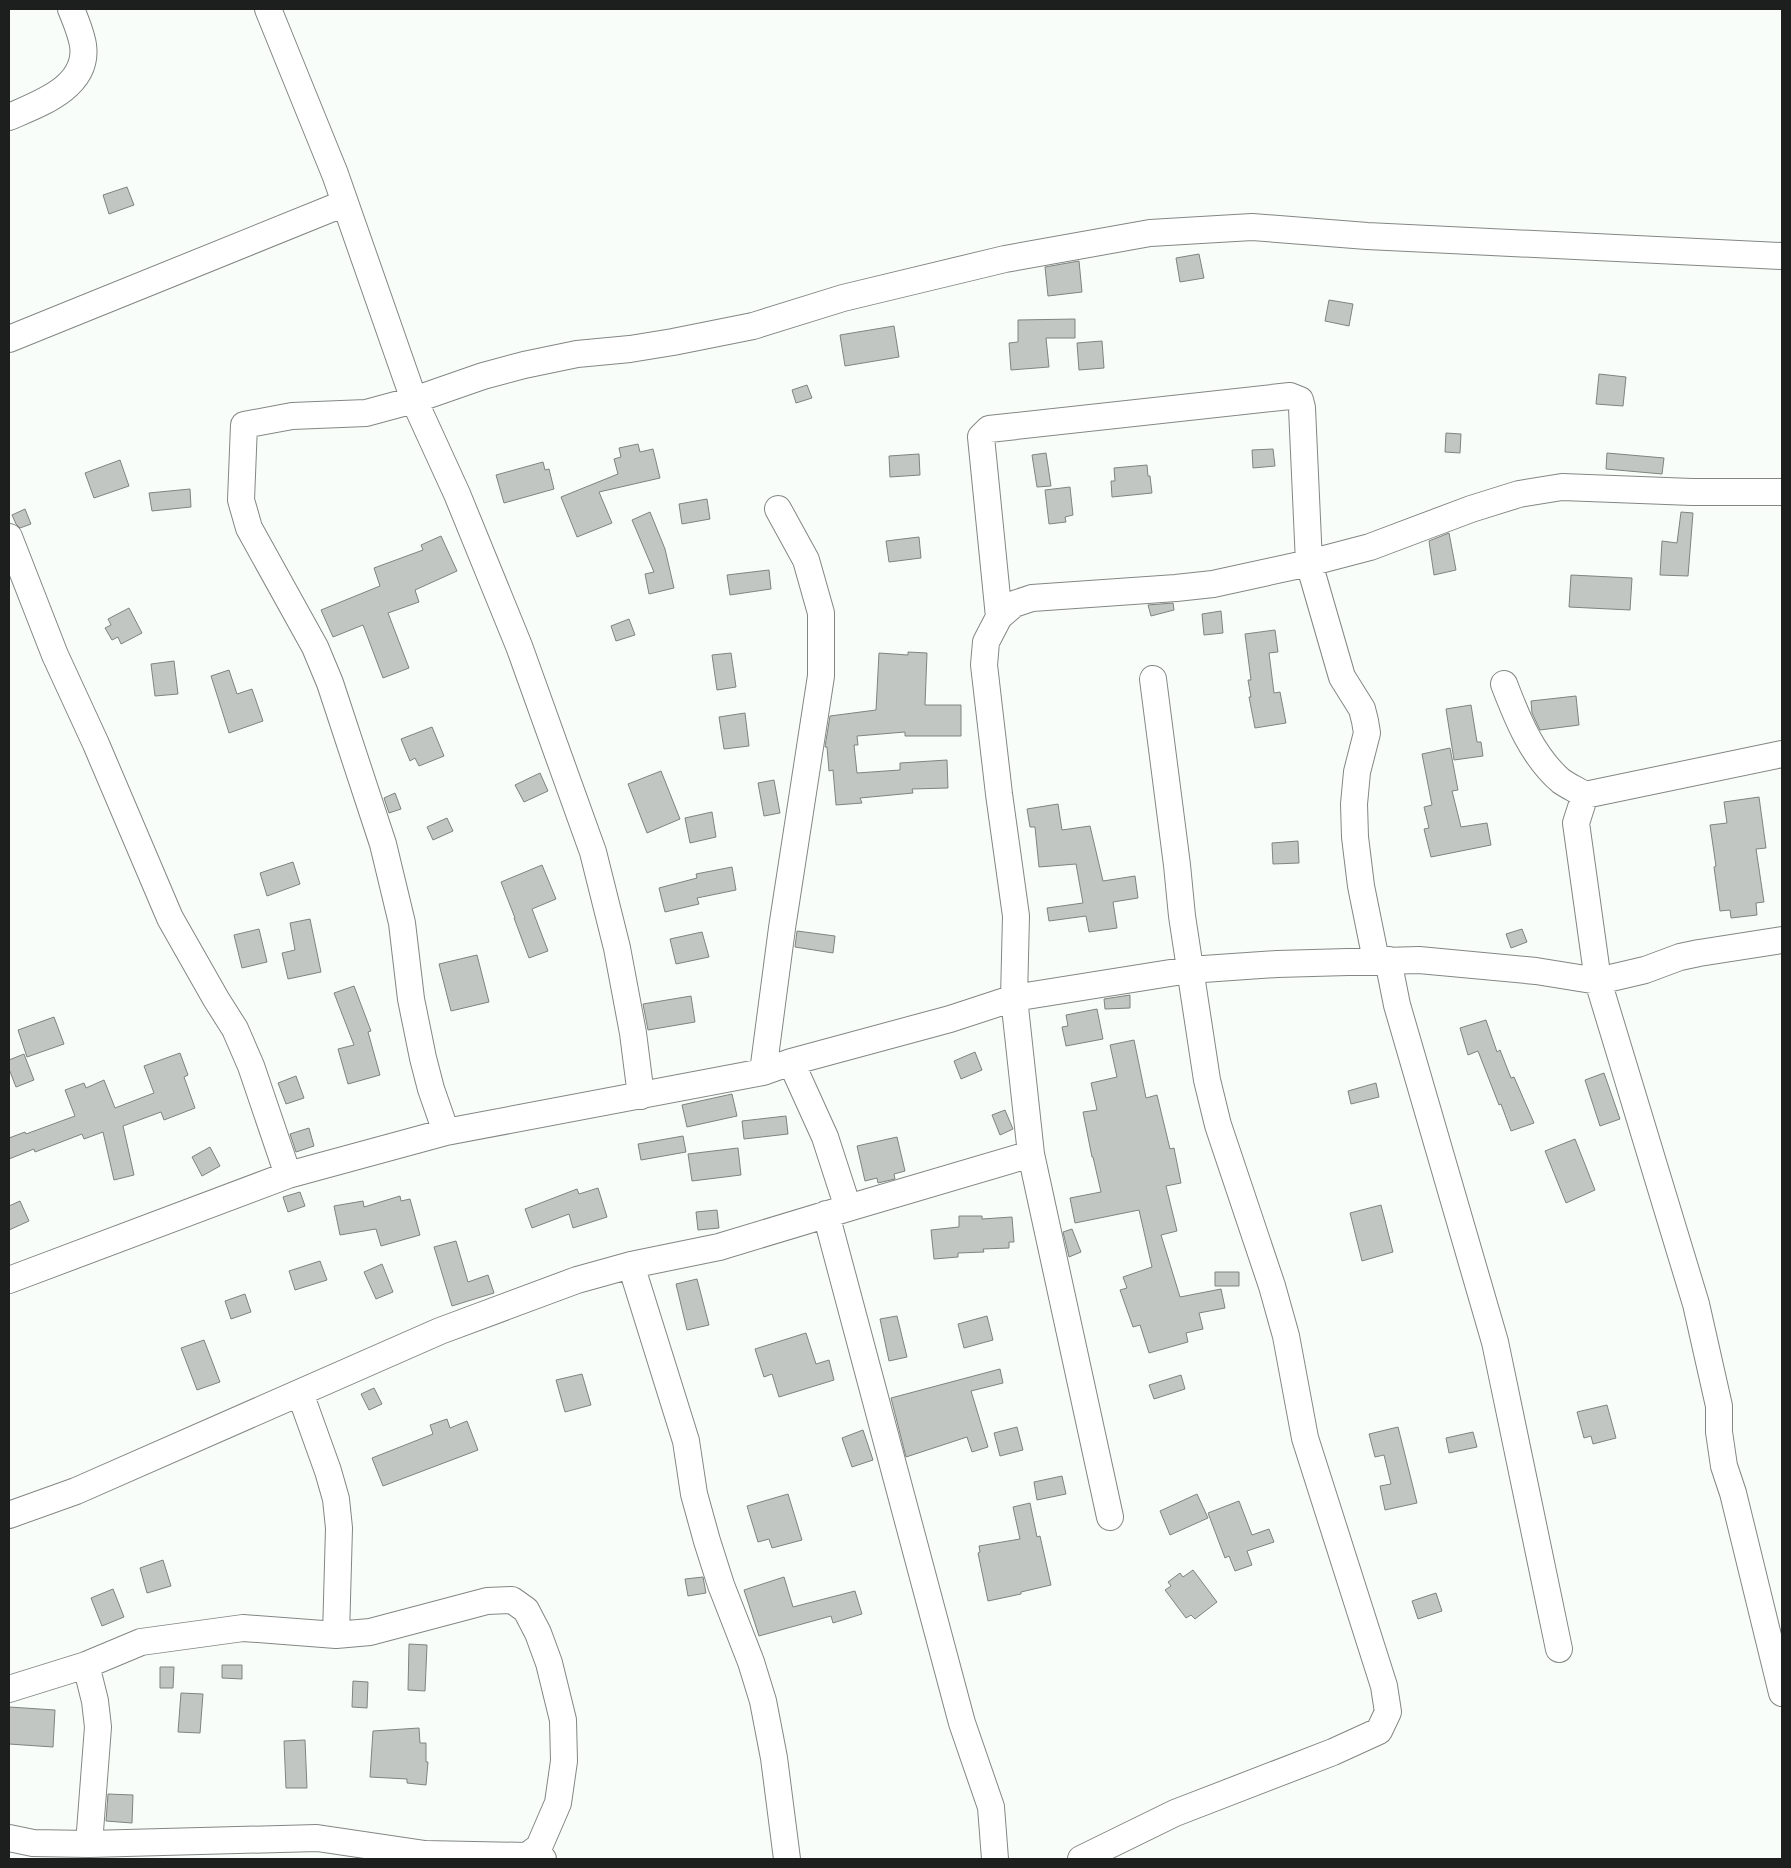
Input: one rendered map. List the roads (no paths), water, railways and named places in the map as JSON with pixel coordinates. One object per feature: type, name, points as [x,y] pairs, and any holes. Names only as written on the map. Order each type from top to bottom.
[{"type":"street","points":[[9,117],[55,96],[66,87],[81,69],[83,47],[71,9]]},
{"type":"street","points":[[268,9],[345,203],[414,400],[456,494],[519,646],[594,852],[617,948],[633,1033],[641,1096]]},
{"type":"street","points":[[9,339],[345,203]]},
{"type":"street","points":[[446,1132],[431,1089],[423,1058],[411,1000],[402,923],[383,844],[330,683],[315,647],[249,528],[241,500],[244,425],[292,416],[366,413],[414,400],[483,376],[524,365],[577,354],[630,349],[673,342],[753,326],[843,298],[996,261],[1150,232],[1252,227],[1367,236],[1782,256]]},
{"type":"street","points":[[999,617],[981,437],[990,429],[1290,396],[1300,400],[1302,408],[1309,563],[1342,677],[1362,709],[1366,721],[1367,734],[1357,772],[1354,804],[1355,837],[1361,886],[1495,1342],[1559,1649]]},
{"type":"street","points":[[1110,1517],[1030,1154],[1014,998],[1016,916],[984,665],[986,642],[999,617],[1014,604],[1032,598],[1213,584],[1309,563],[1370,546],[1471,509],[1519,494],[1562,487],[1692,492],[1782,492]]},
{"type":"street","points":[[763,1072],[782,928],[821,676],[821,614],[806,560],[778,509]]},
{"type":"street","points":[[9,537],[55,655],[96,744],[170,918],[235,1029],[251,1066],[288,1175]]},
{"type":"street","points":[[1080,1859],[1175,1813],[1333,1752],[1379,1731],[1388,1712],[1384,1686],[1305,1438],[1286,1336],[1272,1286],[1218,1125],[1207,1080],[1189,970],[1153,679]]},
{"type":"street","points":[[1504,684],[1520,725],[1538,754],[1562,781],[1585,794],[1778,758]]},
{"type":"street","points":[[1585,794],[1576,823],[1598,981],[1696,1304],[1719,1406],[1719,1432],[1724,1466],[1782,1693]]},
{"type":"street","points":[[9,1280],[288,1175],[446,1132],[763,1072],[791,1062],[950,1019],[1014,998],[1189,970],[1382,960],[1419,960],[1536,971],[1598,981],[1645,970],[1680,957],[1782,940]]},
{"type":"street","points":[[791,1062],[825,1137],[837,1211],[962,1723],[991,1807],[996,1859]]},
{"type":"street","points":[[9,1515],[76,1491],[440,1331],[577,1280],[631,1265],[719,1247],[1030,1154]]},
{"type":"street","points":[[631,1265],[686,1441],[694,1494],[707,1541],[721,1584],[751,1662],[763,1701],[774,1758],[787,1859]]},
{"type":"street","points":[[300,1393],[336,1499],[338,1528],[336,1635]]},
{"type":"street","points":[[9,1689],[86,1664],[141,1642],[243,1628],[336,1635],[370,1632],[487,1601],[512,1600],[526,1610],[538,1633],[549,1663],[563,1720],[564,1761],[558,1802],[536,1858],[389,1854],[317,1838],[233,1850],[89,1844],[26,1847]]},
{"type":"street","points":[[86,1664],[95,1701],[98,1726],[89,1844]]}]
